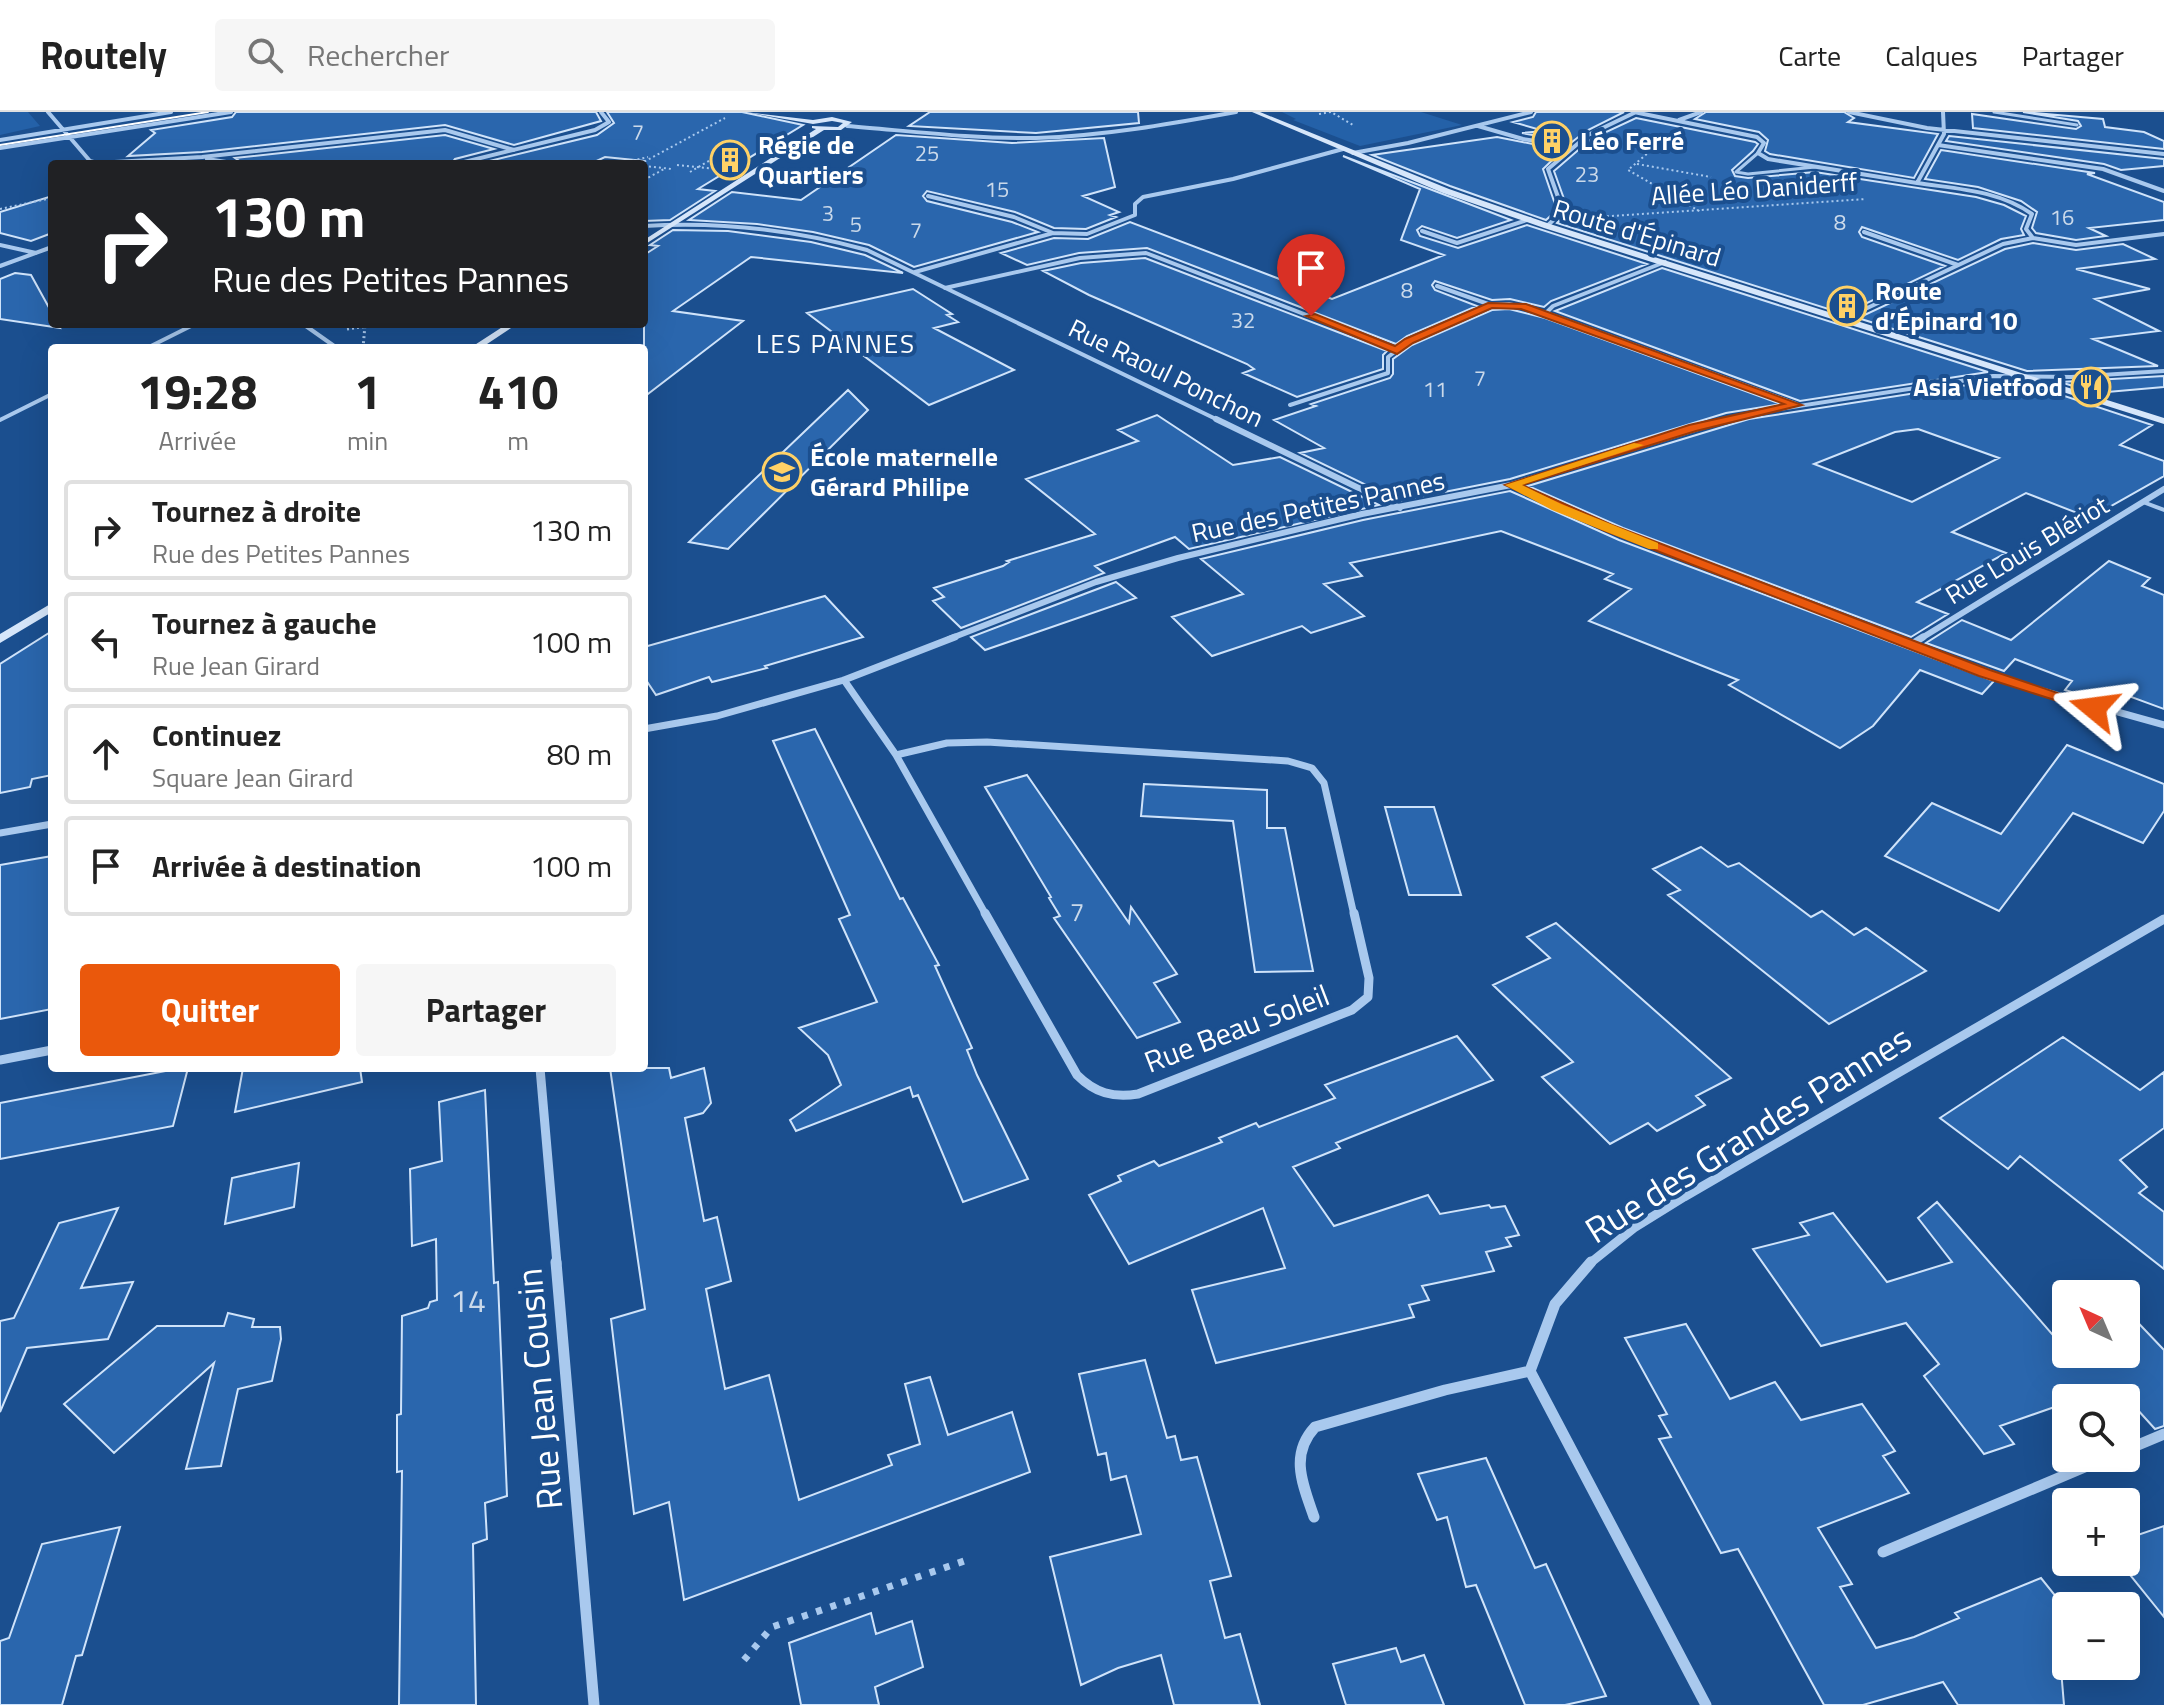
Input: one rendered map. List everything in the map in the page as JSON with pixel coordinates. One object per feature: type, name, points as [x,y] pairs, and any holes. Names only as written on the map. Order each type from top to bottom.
[{"type":"main road","points":[[748,112],[813,122],[838,119],[849,122],[847,126],[821,129],[812,127],[813,122]]},
{"type":"main road","points":[[838,119],[850,112]]},
{"type":"main road","name":"Route d'Épinard","points":[[1255,112],[1446,191],[1547,226],[2164,421]]},
{"type":"main road","points":[[648,240],[821,129]]},
{"type":"main road","points":[[481,344],[507,328]]},
{"type":"main road","points":[[0,639],[48,609]]},
{"type":"street","points":[[48,112],[89,160]]},
{"type":"street","points":[[0,140],[171,112]]},
{"type":"street","points":[[0,148],[231,112]]},
{"type":"street","points":[[473,160],[595,130],[609,122],[601,112]]},
{"type":"street","points":[[847,126],[976,137],[1056,137],[1116,132],[1236,112]]},
{"type":"street","points":[[1353,153],[1531,112]]},
{"type":"street","points":[[1547,226],[1563,211],[1548,169],[1591,130],[1635,112],[1757,137],[1764,143],[1758,153],[1782,162],[1993,195],[2032,214],[2026,229],[2033,238]]},
{"type":"street","points":[[1679,120],[1701,112]]},
{"type":"street","points":[[1849,112],[1883,122],[1945,131],[2114,145],[2164,154]]},
{"type":"street","points":[[1917,183],[1945,131],[1943,112]]},
{"type":"street","points":[[1477,126],[1523,139],[1570,146]]},
{"type":"street","points":[[150,160],[445,130],[514,150]]},
{"type":"street","points":[[1938,145],[2103,169],[2164,191]]},
{"type":"street","points":[[914,272],[1053,233],[1087,234],[1102,230],[1135,215],[1135,204],[1143,197],[1187,189],[1343,149]]},
{"type":"street","points":[[202,157],[218,160]]},
{"type":"street","points":[[928,196],[1014,217],[1053,233]]},
{"type":"street","points":[[1422,231],[1457,243],[1530,219]]},
{"type":"street","name":"Rue Raoul Ponchon","points":[[648,226],[673,223],[789,233],[867,250],[1401,509]]},
{"type":"street","points":[[1864,232],[1959,265]]},
{"type":"street","points":[[1844,319],[2008,242],[2033,238],[2076,245],[2164,234]]},
{"type":"street","points":[[0,245],[36,253]]},
{"type":"street","points":[[0,266],[48,248]]},
{"type":"street","points":[[945,288],[1080,258],[1146,253],[1397,350]]},
{"type":"street","points":[[1546,313],[1553,306],[1665,262]]},
{"type":"street","points":[[1437,286],[1491,305],[1522,306],[1546,313],[1796,405]]},
{"type":"street","points":[[1290,405],[1388,373],[1388,357],[1409,341],[1491,305]]},
{"type":"street","points":[[155,344],[187,328]]},
{"type":"street","points":[[309,328],[331,344]]},
{"type":"street","name":"Rue des Petites Pannes","points":[[648,728],[717,716],[844,680],[1096,582],[1251,539],[1511,485],[1693,428],[1796,405],[2014,374],[2071,377],[2164,371]]},
{"type":"street","points":[[0,420],[48,396]]},
{"type":"street","points":[[1511,485],[1620,533],[2044,694],[2164,725]]},
{"type":"street","name":"Rue Louis Blériot","points":[[1912,644],[2164,489]]},
{"type":"street","name":"Rue Beau Soleil","points":[[844,680],[896,755],[1077,1075],[1087,1086],[1113,1096],[1138,1094],[1352,1010],[1368,997],[1369,978],[1324,783],[1312,768],[1288,761],[987,742],[947,743],[896,755]]},
{"type":"street","points":[[0,833],[48,825]]},
{"type":"street","name":"Rue des Grandes Pannes","points":[[1530,1371],[1549,1308],[1606,1249],[1859,1094],[2164,919]]},
{"type":"street","points":[[0,1060],[48,1051]]},
{"type":"street","name":"Rue Jean Cousin","points":[[540,1072],[594,1705]]},
{"type":"street","points":[[1314,1517],[1298,1465],[1298,1450],[1304,1436],[1315,1427],[1445,1390],[1530,1371],[1706,1705]]},
{"type":"street","points":[[2140,1444],[2164,1434]]},
{"type":"street","points":[[1883,1552],[2073,1472]]},
{"type":"lane","points":[[1994,112],[2077,125]]},
{"type":"lane","points":[[1758,153],[1736,172],[1748,174],[1815,167]]},
{"type":"lane","points":[[2143,502],[2164,510]]},
{"type":"path","points":[[636,160],[652,156],[725,118]]},
{"type":"path","points":[[1666,138],[1628,170],[1702,212]]},
{"type":"path","points":[[690,172],[731,148]]},
{"type":"path","points":[[648,160],[652,156]]},
{"type":"path","points":[[1636,164],[1711,177]]},
{"type":"path","points":[[677,165],[721,170]]},
{"type":"path","points":[[648,166],[669,168],[648,178]]},
{"type":"path","points":[[0,209],[48,197]]},
{"type":"path","name":"Allée Léo Daniderff","points":[[1585,217],[1702,212],[1867,199]]},
{"type":"path","points":[[744,1660],[772,1627],[970,1559]]},
{"type":"shaded area","points":[[0,112],[28,112],[40,126],[0,135]]},
{"type":"shaded area","points":[[1282,112],[1421,112],[1462,125],[1360,146],[1293,120],[1296,119]]},
{"type":"building","points":[[236,112],[596,112],[601,121],[514,145],[445,125],[202,152],[128,156],[155,133],[151,130],[232,117]]},
{"type":"building","points":[[607,112],[742,112],[803,125],[698,189],[715,191],[670,220],[648,221],[648,160],[605,157],[599,160],[494,160],[597,135],[614,123]]},
{"type":"building","points":[[930,112],[1138,112],[1139,123],[1036,133],[909,126]]},
{"type":"building","points":[[1536,112],[1624,112],[1586,131],[1572,142],[1522,133],[1544,131],[1513,122],[1533,117]]},
{"type":"building","points":[[1706,112],[1844,112],[1854,118],[1848,122],[1938,134],[1914,178],[1770,154],[1765,151],[1768,140],[1759,132],[1695,119]]},
{"type":"building","points":[[2023,112],[2103,119],[2105,127],[2144,132],[2164,141],[2164,149],[1973,128],[1972,114],[2076,129],[2081,126],[2078,121]]},
{"type":"building","points":[[1636,118],[1755,142],[1758,144],[1753,151],[1732,170],[1735,176],[1748,178],[1815,172],[1976,197],[2004,205],[2026,216],[2021,229],[2024,235],[2001,239],[1958,260],[1862,227],[1859,232],[1862,237],[1945,266],[1844,314],[1557,223],[1568,210],[1554,171],[1591,139]]},
{"type":"building","points":[[445,135],[494,149],[454,160],[235,158]]},
{"type":"building","points":[[896,135],[1012,143],[1104,138],[1115,187],[1083,196],[1119,212],[1110,215],[1116,217],[1086,229],[1054,228],[1015,212],[927,191],[923,196],[927,201],[1012,222],[1038,232],[914,267],[869,245],[813,232],[757,224],[689,220],[732,192],[801,200]]},
{"type":"building","points":[[1949,136],[2164,159],[2164,166],[2121,170],[2104,164],[1946,141]]},
{"type":"building","points":[[1497,137],[1563,150],[1543,169],[1557,210],[1546,220],[1372,155]]},
{"type":"building","points":[[1941,150],[2095,173],[2087,174],[2164,202],[2164,220],[2089,228],[2106,236],[2076,240],[2036,233],[2032,228],[2037,212],[2021,201],[1978,187],[1925,179]]},
{"type":"building","points":[[1343,156],[1511,220],[1457,238],[1422,226],[1417,230],[1420,236],[1458,248],[1527,225],[1647,264],[1551,301],[1544,307],[1510,299],[1492,300],[1435,281],[1432,285],[1435,290],[1477,306],[1407,336],[1396,344],[1147,248],[1079,253],[1027,265],[1001,253],[1054,238],[1088,239],[1130,222],[1332,299],[1444,255],[1401,240],[1420,189]]},
{"type":"building","points":[[48,197],[48,235],[31,241],[0,233],[0,212]]},
{"type":"building","points":[[673,230],[728,231],[811,242],[865,255],[903,273],[751,257],[673,311],[743,321],[648,394],[648,344],[644,344],[644,328],[648,328],[648,252],[658,246],[650,245]]},
{"type":"building","points":[[2033,243],[2076,250],[2123,244],[2155,259],[2076,269],[2150,289],[2095,299],[2159,331],[2093,339],[2158,366],[2027,371],[1858,318],[2005,249]]},
{"type":"building","points":[[1145,258],[1387,351],[1383,355],[1383,369],[1297,397],[1243,373],[1254,369],[1247,364],[1089,295],[1043,271],[1081,263]]},
{"type":"building","points":[[1662,268],[1988,372],[1800,401],[1555,311]]},
{"type":"building","points":[[15,273],[31,275],[48,306],[48,326],[0,319],[0,279]]},
{"type":"building","points":[[913,289],[952,314],[947,315],[958,322],[934,328],[1014,370],[929,405],[807,313]]},
{"type":"building","points":[[1509,309],[1545,318],[1781,404],[1726,413],[1510,479],[1399,501],[1300,453],[1324,448],[1274,420],[1316,406],[1311,404],[1390,378],[1393,359],[1412,345],[1492,310]]},
{"type":"building","points":[[2164,376],[2164,387],[2096,393],[2060,382]]},
{"type":"building","points":[[1993,381],[2019,381],[2152,425],[2120,445],[2164,461],[2164,476],[2090,518],[2026,493],[1952,532],[2006,553],[1917,602],[1948,614],[1911,637],[1623,528],[1528,486],[1749,419]],"holes":[[[1918,429],[1999,458],[1912,502],[1814,464],[1895,432]]]},
{"type":"building","points":[[848,390],[868,410],[728,549],[689,542]]},
{"type":"building","points":[[1157,415],[1233,465],[1280,457],[1379,505],[1189,549],[1175,537],[1095,566],[1104,573],[961,628],[933,601],[944,597],[934,588],[1095,534],[1026,479],[1138,441],[1118,430]]},
{"type":"building","points":[[1510,491],[1619,540],[1994,681],[1982,694],[1920,670],[1873,726],[1840,748],[1729,685],[1738,680],[1589,621],[1631,589],[1605,579],[1613,574],[1501,531],[1350,563],[1362,576],[1324,584],[1364,616],[1311,633],[1302,626],[1212,656],[1172,617],[1243,594],[1201,559],[1363,520]]},
{"type":"building","points":[[2109,561],[2150,578],[2142,586],[2164,595],[2164,709],[2107,688],[2098,700],[2065,690],[2072,681],[2015,659],[2004,671],[1926,643],[1962,620],[2011,640]]},
{"type":"building","points":[[1116,582],[1136,598],[985,650],[971,637]]},
{"type":"building","points":[[825,596],[863,637],[765,666],[767,668],[712,682],[709,677],[656,695],[648,683],[648,646]]},
{"type":"building","points":[[48,634],[48,776],[32,779],[30,787],[0,793],[0,664]]},
{"type":"building","points":[[815,729],[900,899],[903,898],[939,965],[935,966],[972,1048],[967,1050],[977,1075],[1028,1179],[963,1202],[918,1095],[913,1097],[910,1087],[796,1131],[790,1120],[841,1085],[828,1055],[799,1028],[877,1002],[839,919],[850,915],[773,741]]},
{"type":"building","points":[[2067,745],[2164,784],[2164,811],[2143,843],[2073,813],[1999,911],[1885,856],[1932,803],[2001,834]]},
{"type":"building","points":[[1027,775],[1129,923],[1131,907],[1177,974],[1154,983],[1180,1022],[1137,1038],[1054,918],[1060,916],[1051,897],[985,787]]},
{"type":"building","points":[[1144,784],[1267,790],[1267,828],[1285,828],[1313,971],[1255,972],[1233,821],[1141,816]]},
{"type":"building","points":[[1385,807],[1434,807],[1461,895],[1409,895]]},
{"type":"building","points":[[1701,847],[1728,867],[1739,863],[1811,917],[1822,911],[1854,935],[1866,928],[1926,971],[1829,1024],[1668,895],[1680,890],[1653,869]]},
{"type":"building","points":[[48,857],[48,1010],[0,1019],[0,865]]},
{"type":"building","points":[[1556,923],[1731,1078],[1696,1096],[1705,1105],[1657,1131],[1648,1123],[1610,1144],[1542,1077],[1573,1062],[1493,985],[1550,958],[1527,937]]},
{"type":"building","points":[[1457,1036],[1493,1080],[1336,1143],[1340,1148],[1293,1167],[1334,1226],[1428,1195],[1440,1214],[1489,1205],[1491,1208],[1505,1206],[1519,1235],[1506,1238],[1511,1246],[1486,1252],[1494,1271],[1422,1286],[1429,1300],[1409,1305],[1414,1317],[1216,1363],[1192,1290],[1285,1268],[1263,1208],[1129,1264],[1089,1195],[1121,1181],[1118,1176],[1154,1161],[1159,1166],[1222,1142],[1219,1138],[1256,1123],[1259,1127],[1335,1098],[1325,1085]]},
{"type":"building","points":[[2063,1037],[2140,1090],[2164,1072],[2164,1128],[2120,1160],[2147,1187],[2139,1193],[2164,1212],[2164,1269],[2020,1156],[2008,1169],[1940,1118]]},
{"type":"building","points":[[648,1068],[669,1068],[671,1078],[704,1068],[711,1103],[703,1113],[685,1118],[704,1221],[717,1217],[731,1281],[706,1289],[725,1389],[769,1375],[799,1500],[892,1465],[888,1455],[920,1444],[905,1384],[930,1377],[948,1435],[1012,1412],[1030,1472],[684,1600],[669,1502],[634,1514],[611,1319],[645,1309],[611,1072],[648,1072]]},
{"type":"building","points":[[160,1072],[187,1072],[173,1126],[0,1159],[0,1103]]},
{"type":"building","points":[[242,1072],[361,1072],[362,1082],[235,1112]]},
{"type":"building","points":[[485,1090],[494,1283],[498,1282],[507,1496],[485,1503],[487,1539],[473,1544],[476,1705],[399,1705],[402,1471],[397,1472],[397,1415],[401,1414],[402,1316],[428,1308],[430,1302],[437,1300],[436,1239],[412,1246],[410,1169],[442,1161],[439,1102]]},
{"type":"building","points":[[299,1163],[294,1207],[225,1224],[232,1178]]},
{"type":"building","points":[[1937,1202],[2052,1334],[2052,1368],[2140,1368],[2140,1325],[2164,1350],[2164,1426],[2155,1429],[2140,1412],[2140,1384],[2052,1384],[2052,1408],[2000,1426],[2014,1444],[1984,1454],[1924,1376],[1939,1364],[1906,1323],[1821,1346],[1753,1249],[1809,1235],[1800,1223],[1833,1213],[1887,1282],[1952,1262],[1918,1218]]},
{"type":"building","points":[[118,1208],[81,1288],[133,1282],[108,1339],[27,1348],[0,1412],[0,1321],[14,1318],[59,1223]]},
{"type":"building","points":[[228,1313],[254,1319],[252,1327],[280,1327],[281,1339],[272,1381],[238,1389],[221,1466],[186,1469],[214,1363],[114,1453],[64,1404],[157,1326],[224,1326]]},
{"type":"building","points":[[1686,1324],[1730,1399],[1775,1382],[1801,1420],[1862,1404],[1895,1451],[1883,1456],[1909,1493],[1818,1528],[1852,1584],[1840,1587],[1876,1648],[1914,1637],[1959,1618],[1955,1613],[2041,1578],[2052,1592],[2052,1680],[2062,1680],[2064,1705],[1958,1705],[1943,1682],[1863,1705],[1824,1705],[1738,1549],[1721,1553],[1659,1439],[1671,1437],[1659,1416],[1667,1414],[1625,1338]]},
{"type":"building","points":[[1145,1360],[1167,1438],[1175,1436],[1181,1460],[1197,1457],[1231,1576],[1210,1581],[1225,1638],[1240,1634],[1260,1705],[1174,1705],[1161,1655],[1118,1668],[1081,1685],[1050,1557],[1141,1534],[1126,1476],[1111,1480],[1106,1453],[1098,1455],[1079,1374]]},
{"type":"building","points":[[1486,1458],[1535,1568],[1546,1564],[1606,1696],[1565,1705],[1525,1705],[1476,1585],[1466,1587],[1447,1517],[1437,1520],[1418,1474]]},
{"type":"building","points":[[2164,1526],[2164,1617],[2131,1576],[2140,1576],[2140,1534]]},
{"type":"building","points":[[120,1527],[82,1655],[76,1656],[62,1705],[0,1705],[0,1641],[9,1638],[42,1544]]},
{"type":"building","points":[[871,1613],[876,1634],[912,1621],[923,1667],[875,1687],[879,1705],[801,1705],[789,1643]]},
{"type":"building","points":[[1396,1648],[1401,1662],[1424,1655],[1444,1705],[1346,1705],[1333,1664]]},
{"type":"tram line","points":[[0,145],[208,112]]},
{"type":"slow traffic","points":[[1638,445],[1511,485],[1556,507],[1654,546]]},
{"type":"place","name":"Léo Ferré","points":[[1552,141]]},
{"type":"place","name":"Régie de Quartiers","points":[[730,160]]},
{"type":"place","name":"Route d’Épinard 10","points":[[1847,306]]},
{"type":"place","name":"Asia Vietfood","points":[[2091,387]]},
{"type":"place","name":"École maternelle Gérard Philipe","points":[[782,472]]},
{"type":"district","name":"LES PANNES","points":[[836,344]]},
{"type":"route","points":[[1311,316],[1397,350],[1409,341],[1491,305],[1522,306],[1796,405],[1693,428],[1511,485],[1607,528],[1984,673],[2094,708]]}]
